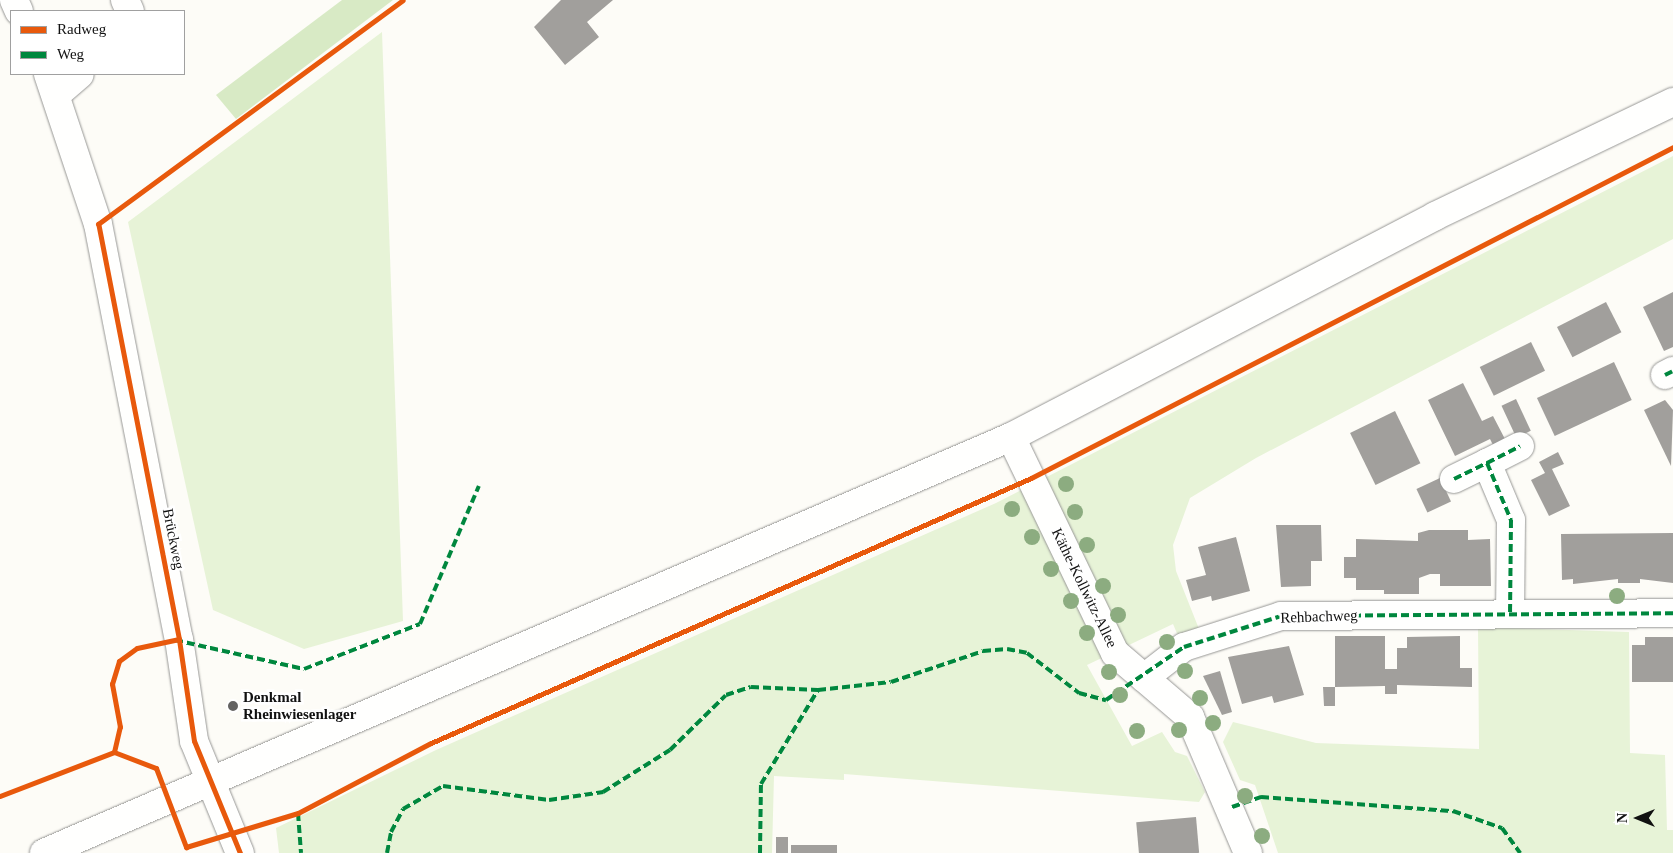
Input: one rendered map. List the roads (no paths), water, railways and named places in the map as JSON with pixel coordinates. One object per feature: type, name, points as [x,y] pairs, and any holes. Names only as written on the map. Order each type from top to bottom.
[{"type":"street","points":[[52,84],[77,75]]},
{"type":"street","name":"Brückweg","points":[[52,84],[98,224],[179,639],[194,741],[240,853]]},
{"type":"street","points":[[44,853],[212,783],[1011,437],[1435,216],[1673,102]]},
{"type":"street","name":"Käthe-Kollwitz-Allee","points":[[1011,437],[1115,653],[1190,716],[1248,853]]},
{"type":"street","points":[[1454,479],[1520,446]]},
{"type":"street","points":[[1487,463],[1511,520],[1510,614]]},
{"type":"street","name":"Rehbachweg","points":[[1144,678],[1184,647],[1282,616],[1673,613]]},
{"type":"place","name":"Denkmal Rheinwiesenlager","points":[[233,706]]}]
